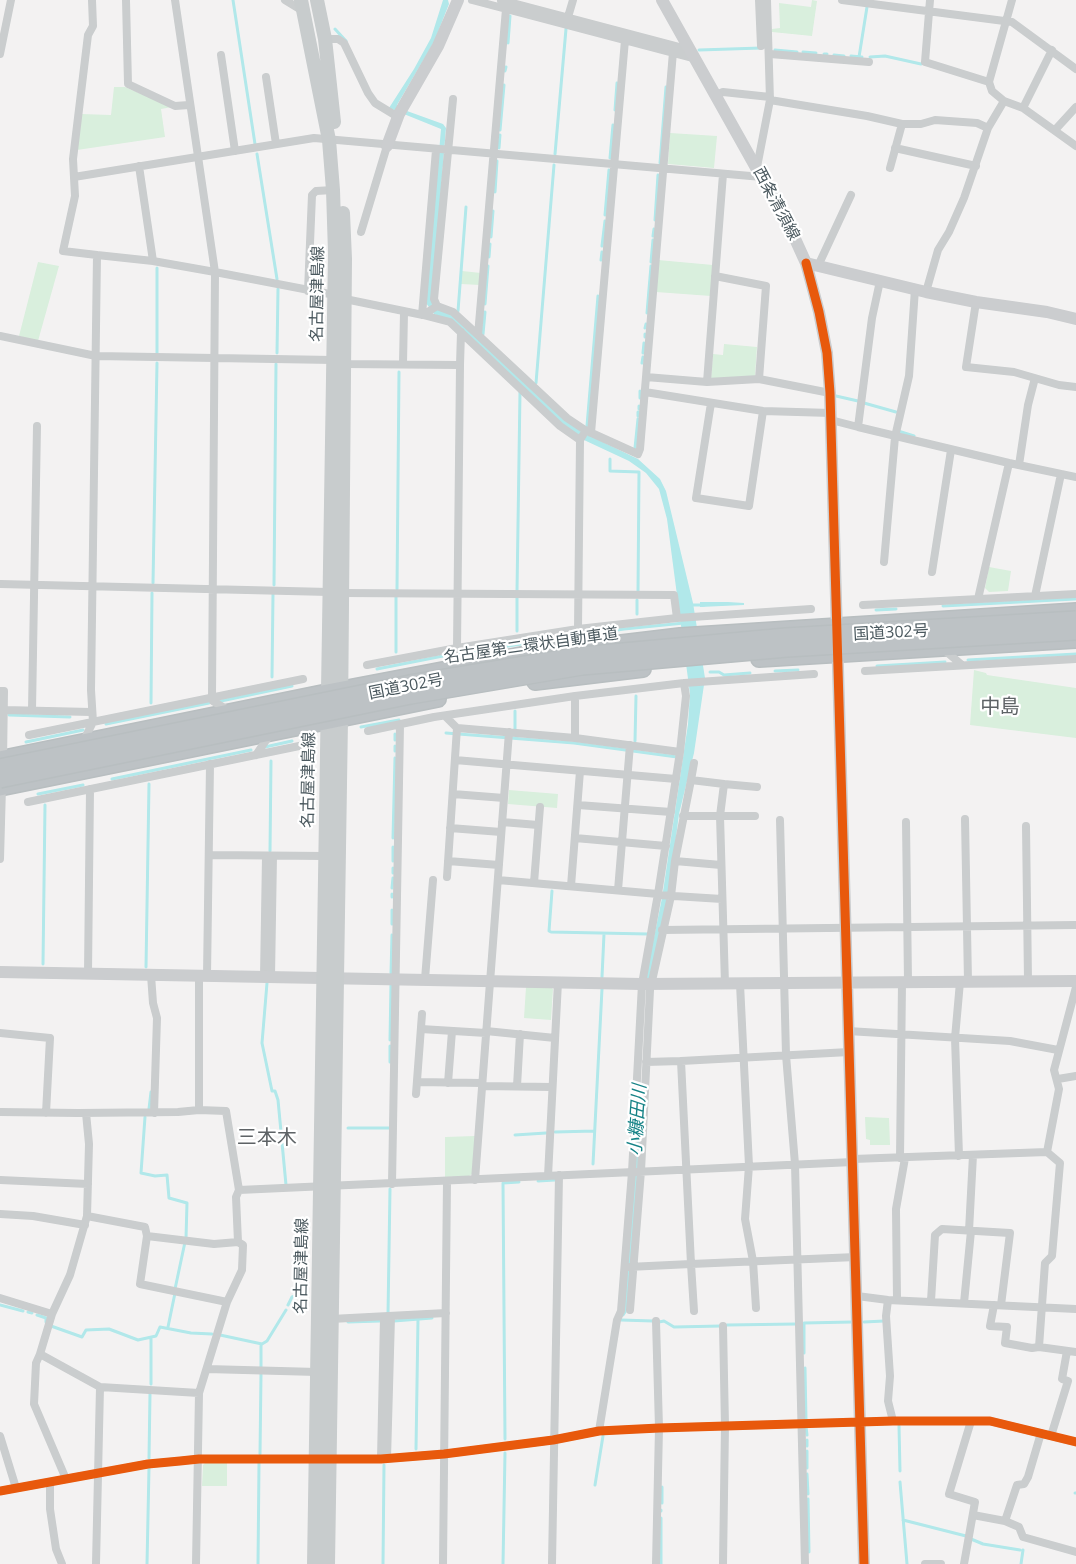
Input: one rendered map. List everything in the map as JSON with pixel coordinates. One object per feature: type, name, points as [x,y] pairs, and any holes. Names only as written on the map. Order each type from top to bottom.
[{"type":"highway","name":"国道302号","points":[[1,762],[230,711],[446,668],[542,652],[700,634],[1076,611]]},
{"type":"highway","name":"名古屋第二環状自動車道","points":[[1,762],[410,683],[580,655],[786,636],[1076,619]]},
{"type":"highway","name":"名古屋第二環状自動車道","points":[[1,785],[411,696],[582,668],[753,651],[1076,632]]},
{"type":"highway","name":"国道302号","points":[[1,785],[84,771],[419,702],[526,683],[684,664],[1076,640]]},
{"type":"main road","name":"名古屋津島線","points":[[317,0],[325,39],[340,297]]},
{"type":"main road","name":"名古屋津島線","points":[[303,6],[332,140],[344,224],[340,297],[327,1187],[317,1372],[328,1564]]},
{"type":"main road","name":"名古屋津島線","points":[[330,978],[325,856],[333,720]]},
{"type":"main road","name":"名古屋津島線","points":[[314,1564],[332,1319],[327,1187]]},
{"type":"street","points":[[0,54],[11,0]]},
{"type":"street","points":[[92,0],[93,26],[88,35],[73,159],[75,196],[63,251],[153,261],[215,272],[445,319],[560,426],[638,454],[673,52]]},
{"type":"street","points":[[126,0],[128,84],[175,106],[189,105]]},
{"type":"street","points":[[175,0],[215,272],[212,697],[213,701],[230,711]]},
{"type":"street","points":[[285,0],[303,6]]},
{"type":"street","points":[[361,232],[387,146],[400,113],[438,46],[458,0]]},
{"type":"street","points":[[472,0],[673,52],[693,54]]},
{"type":"street","points":[[501,0],[693,54]]},
{"type":"street","points":[[568,18],[573,0]]},
{"type":"street","name":"西条清須線","points":[[662,0],[812,265],[826,353],[831,416],[864,1564]]},
{"type":"street","points":[[74,177],[314,138],[723,174],[760,172],[770,98],[770,54],[763,41],[759,0]]},
{"type":"street","points":[[763,41],[767,0]]},
{"type":"street","points":[[842,0],[1012,22],[1076,69]]},
{"type":"street","points":[[930,0],[925,62],[989,82]]},
{"type":"street","points":[[1012,0],[989,82],[992,91],[1004,100],[1023,108],[1076,146]]},
{"type":"street","points":[[478,335],[506,9]]},
{"type":"street","points":[[325,39],[338,39],[344,43],[375,103],[400,113]]},
{"type":"street","points":[[578,629],[577,595],[584,435],[614,165],[625,40]]},
{"type":"street","points":[[1023,108],[1052,50]]},
{"type":"street","points":[[770,54],[869,62]]},
{"type":"street","points":[[221,55],[236,151]]},
{"type":"street","points":[[266,77],[276,144]]},
{"type":"street","points":[[716,95],[723,92],[770,98],[902,124],[921,124],[934,120],[977,123],[988,128]]},
{"type":"street","points":[[424,314],[442,150],[453,99]]},
{"type":"street","points":[[884,562],[895,437],[909,376],[921,290],[938,250],[949,232],[976,166],[988,128],[1004,100]]},
{"type":"street","points":[[1055,130],[1076,107]]},
{"type":"street","points":[[890,168],[902,124]]},
{"type":"street","points":[[895,148],[976,166]]},
{"type":"street","points":[[442,150],[434,299],[437,306],[453,312],[584,435]]},
{"type":"street","points":[[139,166],[153,261]]},
{"type":"street","points":[[707,382],[723,174]]},
{"type":"street","points":[[308,291],[312,195],[316,191],[333,190]]},
{"type":"street","points":[[851,195],[812,265],[976,302],[1047,312],[1076,319]]},
{"type":"street","points":[[83,742],[93,722],[91,712],[98,255]]},
{"type":"street","points":[[715,276],[766,286],[759,379]]},
{"type":"street","points":[[858,427],[872,318],[880,281]]},
{"type":"street","points":[[976,302],[966,367],[1014,372],[1059,385],[1076,387]]},
{"type":"street","points":[[424,314],[437,306]]},
{"type":"street","points":[[403,364],[404,312]]},
{"type":"street","points":[[446,668],[457,648],[461,332]]},
{"type":"street","points":[[0,336],[96,356],[460,365]]},
{"type":"street","points":[[646,377],[707,382],[759,379],[830,393]]},
{"type":"street","points":[[1019,465],[1028,405],[1035,378]]},
{"type":"street","points":[[645,392],[763,411],[831,416],[858,427],[895,437],[1076,477]]},
{"type":"street","points":[[711,403],[696,498],[749,507],[763,411]]},
{"type":"street","points":[[32,710],[37,426]]},
{"type":"street","points":[[932,572],[951,450]]},
{"type":"street","points":[[978,599],[1009,463]]},
{"type":"street","points":[[1035,596],[1061,474]]},
{"type":"street","points":[[0,584],[335,593],[674,596],[677,618]]},
{"type":"street","points":[[863,605],[1076,594]]},
{"type":"street","points":[[926,620],[934,602]]},
{"type":"street","points":[[367,665],[578,629],[697,616],[811,609]]},
{"type":"street","points":[[720,615],[736,632]]},
{"type":"street","points":[[942,648],[962,666]]},
{"type":"street","points":[[753,678],[775,657]]},
{"type":"street","points":[[866,671],[1076,659]]},
{"type":"street","points":[[368,731],[434,717],[575,696],[686,683],[814,674]]},
{"type":"street","points":[[29,735],[303,679]]},
{"type":"street","points":[[630,1310],[629,1267],[646,1062],[646,984],[662,930],[666,846],[680,755],[686,683]]},
{"type":"street","points":[[0,691],[4,691],[4,710],[0,859]]},
{"type":"street","points":[[575,696],[575,738]]},
{"type":"street","points":[[419,702],[434,717]]},
{"type":"street","points":[[4,710],[91,712]]},
{"type":"street","points":[[446,717],[457,732],[447,877]]},
{"type":"street","points":[[392,1184],[400,724]]},
{"type":"street","points":[[255,755],[271,732]]},
{"type":"street","points":[[457,732],[575,738],[630,749],[680,755]]},
{"type":"street","points":[[475,1180],[509,736]]},
{"type":"street","points":[[28,802],[304,745]]},
{"type":"street","points":[[618,891],[630,749]]},
{"type":"street","points":[[455,760],[676,779]]},
{"type":"street","points":[[199,1110],[209,855],[210,764]]},
{"type":"street","points":[[636,1171],[646,984],[664,895],[675,861],[694,764]]},
{"type":"street","points":[[84,771],[103,786]]},
{"type":"street","points":[[571,886],[580,771]]},
{"type":"street","points":[[691,780],[757,787]]},
{"type":"street","points":[[724,784],[720,816],[725,984]]},
{"type":"street","points":[[88,973],[90,789]]},
{"type":"street","points":[[453,794],[504,798]]},
{"type":"street","points":[[578,805],[671,812]]},
{"type":"street","points":[[534,883],[540,807]]},
{"type":"street","points":[[683,816],[755,816]]},
{"type":"street","points":[[959,1156],[955,1038],[964,982],[967,926],[965,819]]},
{"type":"street","points":[[780,820],[786,1055],[795,1164],[806,1564]]},
{"type":"street","points":[[502,822],[538,825]]},
{"type":"street","points":[[893,1421],[888,1401],[890,1376],[886,1316],[892,1300],[896,1209],[903,1158],[901,1035],[908,927],[906,822]]},
{"type":"street","points":[[1026,826],[1028,981]]},
{"type":"street","points":[[450,828],[501,832]]},
{"type":"street","points":[[575,838],[666,846]]},
{"type":"street","points":[[209,855],[325,856]]},
{"type":"street","points":[[268,977],[269,856]]},
{"type":"street","points":[[448,861],[499,865]]},
{"type":"street","points":[[675,861],[721,865]]},
{"type":"street","points":[[425,980],[433,880]]},
{"type":"street","points":[[498,880],[723,899]]},
{"type":"street","points":[[662,930],[1076,925]]},
{"type":"street","points":[[0,972],[646,984],[1076,981]]},
{"type":"street","points":[[151,975],[153,1003],[157,1018],[154,1113]]},
{"type":"street","points":[[548,1176],[558,982]]},
{"type":"street","points":[[740,984],[749,1166],[745,1219],[753,1261],[756,1308]]},
{"type":"street","points":[[1047,1152],[1059,1089],[1058,1078],[1054,1070],[1076,987]]},
{"type":"street","points":[[416,1094],[422,1014]]},
{"type":"street","points":[[421,1029],[555,1038]]},
{"type":"street","points":[[448,1083],[452,1031]]},
{"type":"street","points":[[848,1031],[1010,1041],[1058,1050]]},
{"type":"street","points":[[0,1033],[50,1038],[46,1113]]},
{"type":"street","points":[[517,1086],[520,1034]]},
{"type":"street","points":[[646,1062],[849,1052]]},
{"type":"street","points":[[681,1061],[694,1311]]},
{"type":"street","points":[[1058,1078],[1076,1076]]},
{"type":"street","points":[[417,1082],[552,1087]]},
{"type":"street","points":[[0,1112],[226,1111],[239,1190],[236,1197],[238,1242]]},
{"type":"street","points":[[66,1479],[34,1404],[36,1363],[52,1314],[70,1275],[86,1221],[87,1113]]},
{"type":"street","points":[[239,1190],[1047,1152],[1060,1163],[1052,1256],[1045,1263],[1039,1347]]},
{"type":"street","points":[[964,1303],[973,1155]]},
{"type":"street","points":[[552,1564],[559,1175]]},
{"type":"street","points":[[0,1186],[0,1180],[88,1184]]},
{"type":"street","points":[[443,1564],[447,1181]]},
{"type":"street","points":[[0,1214],[145,1227],[147,1236],[140,1284],[227,1302]]},
{"type":"street","points":[[931,1301],[935,1235],[942,1229],[1010,1233],[997,1305],[990,1326],[1006,1327],[1005,1343],[1071,1351],[1062,1379],[1068,1381],[1051,1436]]},
{"type":"street","points":[[147,1236],[214,1244],[238,1242],[243,1245],[242,1270],[227,1302],[199,1393],[196,1564]]},
{"type":"street","points":[[629,1267],[856,1257]]},
{"type":"street","points":[[599,1431],[616,1320],[621,1311],[629,1267]]},
{"type":"street","points":[[857,1296],[892,1300],[1076,1309]]},
{"type":"street","points":[[0,1298],[52,1314]]},
{"type":"street","points":[[332,1319],[446,1313]]},
{"type":"street","points":[[384,1459],[387,1317]]},
{"type":"street","points":[[656,1321],[659,1428],[656,1564]]},
{"type":"street","points":[[723,1326],[725,1426],[723,1564]]},
{"type":"street","points":[[40,1354],[100,1387],[199,1393]]},
{"type":"street","points":[[207,1369],[317,1372]]},
{"type":"street","points":[[96,1564],[100,1387]]},
{"type":"street","points":[[964,1564],[975,1502],[949,1494],[971,1421]]},
{"type":"street","points":[[0,1491],[148,1464],[199,1459],[384,1459],[553,1440],[599,1431],[659,1428],[971,1421],[1000,1423],[1076,1442]]},
{"type":"street","points":[[1005,1521],[1017,1485],[1024,1484],[1028,1477],[1041,1433]]},
{"type":"street","points":[[0,1436],[16,1488]]},
{"type":"street","points":[[50,1482],[50,1509],[56,1549],[62,1564]]},
{"type":"street","points":[[973,1515],[1005,1521],[1019,1527],[1023,1538],[1076,1552]]},
{"type":"street","points":[[925,1564],[941,1564]]},
{"type":"green space","points":[[812,0],[817,1],[812,36],[772,32],[772,29],[780,28],[779,3],[811,7]]},
{"type":"green space","points":[[114,87],[125,87],[172,107],[161,109],[165,137],[77,150],[81,114],[111,115]]},
{"type":"green space","points":[[670,133],[717,136],[714,168],[668,164]]},
{"type":"green space","points":[[658,260],[713,265],[711,296],[656,292]]},
{"type":"green space","points":[[38,262],[59,266],[38,341],[19,336]]},
{"type":"green space","points":[[462,271],[481,273],[480,285],[461,284]]},
{"type":"green space","points":[[724,344],[757,347],[755,376],[711,378],[713,354],[723,355]]},
{"type":"green space","points":[[989,567],[1011,571],[1008,591],[989,592],[985,588]]},
{"type":"green space","points":[[974,670],[987,675],[1076,688],[1076,738],[970,725]]},
{"type":"green space","points":[[509,790],[558,794],[557,808],[508,804]]},
{"type":"green space","points":[[526,987],[551,987],[553,989],[551,1020],[524,1018]]},
{"type":"green space","points":[[865,1117],[889,1118],[890,1145],[870,1145],[870,1140],[866,1139]]},
{"type":"green space","points":[[475,1136],[472,1174],[445,1177],[445,1137]]},
{"type":"green space","points":[[205,1463],[227,1463],[227,1486],[202,1486]]},
{"type":"water","points":[[443,0],[448,0],[449,4],[434,42],[397,105],[443,124],[446,128],[432,299],[580,431],[638,459],[660,479],[666,491],[693,603],[705,678],[694,753],[679,814],[668,899],[649,982],[645,981],[662,898],[688,724],[690,694],[667,519],[659,489],[646,473],[629,461],[584,440],[561,424],[452,321],[434,314],[426,303],[441,129],[389,108],[431,38]]},
{"type":"water","points":[[700,602],[744,603],[744,605],[700,607]]},
{"type":"waterway","points":[[233,0],[255,144]]},
{"type":"waterway","points":[[859,57],[867,7]]},
{"type":"waterway","points":[[508,43],[510,16]]},
{"type":"waterway","points":[[335,29],[346,41]]},
{"type":"waterway","points":[[555,154],[566,29]]},
{"type":"waterway","points":[[699,50],[761,48]]},
{"type":"waterway","points":[[775,50],[797,52]]},
{"type":"waterway","points":[[803,52],[816,53]]},
{"type":"waterway","points":[[834,55],[844,56]]},
{"type":"waterway","points":[[851,56],[862,57]]},
{"type":"waterway","points":[[870,57],[885,56],[921,64]]},
{"type":"waterway","points":[[505,71],[506,67]]},
{"type":"waterway","points":[[615,110],[617,83]]},
{"type":"waterway","points":[[500,130],[504,85]]},
{"type":"waterway","points":[[660,163],[666,87]]},
{"type":"waterway","points":[[610,158],[613,125]]},
{"type":"waterway","points":[[499,148],[500,135]]},
{"type":"waterway","points":[[257,154],[277,279]]},
{"type":"waterway","points":[[495,192],[497,161]]},
{"type":"waterway","points":[[536,383],[554,165]]},
{"type":"waterway","points":[[605,215],[609,170]]},
{"type":"waterway","points":[[655,220],[658,175]]},
{"type":"waterway","points":[[458,311],[466,207]]},
{"type":"waterway","points":[[491,237],[493,211]]},
{"type":"waterway","points":[[602,246],[605,221]]},
{"type":"waterway","points":[[653,236],[654,229]]},
{"type":"waterway","points":[[651,262],[653,240]]},
{"type":"waterway","points":[[489,257],[490,244]]},
{"type":"waterway","points":[[601,260],[602,252]]},
{"type":"waterway","points":[[485,304],[488,266]]},
{"type":"waterway","points":[[647,313],[651,266]]},
{"type":"waterway","points":[[157,268],[157,353]]},
{"type":"waterway","points":[[277,353],[278,289]]},
{"type":"waterway","points":[[587,426],[598,296]]},
{"type":"waterway","points":[[483,334],[485,312]]},
{"type":"waterway","points":[[645,328],[646,324]]},
{"type":"waterway","points":[[643,353],[644,343]]},
{"type":"waterway","points":[[642,363],[643,357]]},
{"type":"waterway","points":[[153,583],[157,363]]},
{"type":"waterway","points":[[274,585],[276,364]]},
{"type":"waterway","points":[[397,589],[399,372]]},
{"type":"waterway","points":[[640,391],[640,398]]},
{"type":"waterway","points":[[517,591],[520,392]]},
{"type":"waterway","points":[[836,396],[858,401]]},
{"type":"waterway","points":[[864,403],[896,412]]},
{"type":"waterway","points":[[635,448],[638,419]]},
{"type":"waterway","points":[[898,431],[914,436]]},
{"type":"waterway","points":[[610,459],[610,471],[639,472],[638,592]]},
{"type":"waterway","points":[[151,703],[152,593]]},
{"type":"waterway","points":[[272,677],[273,594]]},
{"type":"waterway","points":[[396,597],[396,652]]},
{"type":"waterway","points":[[517,597],[517,631]]},
{"type":"waterway","points":[[943,606],[1075,599]]},
{"type":"waterway","points":[[637,600],[637,614]]},
{"type":"waterway","points":[[690,605],[704,605]]},
{"type":"waterway","points":[[876,610],[896,609]]},
{"type":"waterway","points":[[460,653],[624,629],[684,623]]},
{"type":"waterway","points":[[968,660],[1076,654]]},
{"type":"waterway","points":[[377,669],[448,655]]},
{"type":"waterway","points":[[877,666],[945,662]]},
{"type":"waterway","points":[[775,671],[798,670]]},
{"type":"waterway","points":[[710,672],[719,672],[724,675],[750,673]]},
{"type":"waterway","points":[[221,701],[292,686]]},
{"type":"waterway","points":[[635,741],[636,696]]},
{"type":"waterway","points":[[106,724],[209,703]]},
{"type":"waterway","points":[[515,711],[515,729]]},
{"type":"waterway","points":[[9,715],[70,717]]},
{"type":"waterway","points":[[361,727],[399,720]]},
{"type":"waterway","points":[[26,742],[83,730]]},
{"type":"waterway","points":[[446,733],[574,743],[677,757]]},
{"type":"waterway","points":[[395,734],[395,740]]},
{"type":"waterway","points":[[265,747],[292,741]]},
{"type":"waterway","points":[[395,746],[395,751]]},
{"type":"waterway","points":[[112,779],[251,750]]},
{"type":"waterway","points":[[393,838],[395,758]]},
{"type":"waterway","points":[[270,851],[271,761]]},
{"type":"waterway","points":[[146,967],[149,784]]},
{"type":"waterway","points":[[38,794],[83,785]]},
{"type":"waterway","points":[[43,964],[45,805]]},
{"type":"waterway","points":[[393,847],[393,861]]},
{"type":"waterway","points":[[393,868],[393,873]]},
{"type":"waterway","points":[[392,888],[393,878]]},
{"type":"waterway","points":[[552,891],[549,931],[551,932],[648,934]]},
{"type":"waterway","points":[[392,910],[392,924]]},
{"type":"waterway","points":[[602,977],[604,934]]},
{"type":"waterway","points":[[391,973],[392,935]]},
{"type":"waterway","points":[[267,983],[262,1043],[272,1091],[275,1091],[278,1100],[286,1185]]},
{"type":"waterway","points":[[390,1040],[391,984]]},
{"type":"waterway","points":[[593,1164],[602,989]]},
{"type":"waterway","points":[[390,1046],[390,1062]]},
{"type":"waterway","points":[[149,1109],[151,1092]]},
{"type":"waterway","name":"小糠田川","points":[[623,1315],[636,1182],[639,1113]]},
{"type":"waterway","points":[[145,1117],[141,1173],[155,1176],[167,1175],[169,1198],[187,1203],[186,1238]]},
{"type":"waterway","points":[[348,1128],[389,1128]]},
{"type":"waterway","points":[[555,1132],[594,1131]]},
{"type":"waterway","points":[[515,1135],[546,1133]]},
{"type":"waterway","points":[[538,1181],[555,1180]]},
{"type":"waterway","points":[[505,1439],[503,1183],[519,1182]]},
{"type":"waterway","points":[[388,1314],[390,1189]]},
{"type":"waterway","points":[[175,1289],[185,1242]]},
{"type":"waterway","points":[[168,1327],[175,1293]]},
{"type":"waterway","points":[[288,1305],[292,1297],[304,1293]]},
{"type":"waterway","points":[[0,1305],[23,1311]]},
{"type":"waterway","points":[[220,1335],[262,1344],[267,1341],[286,1310]]},
{"type":"waterway","points":[[28,1312],[32,1313]]},
{"type":"waterway","points":[[37,1315],[46,1318],[46,1322]]},
{"type":"waterway","points":[[394,1321],[432,1318]]},
{"type":"waterway","points":[[416,1449],[418,1319]]},
{"type":"waterway","points":[[621,1320],[653,1321]]},
{"type":"waterway","points":[[348,1322],[380,1321]]},
{"type":"waterway","points":[[659,1322],[664,1321],[674,1327],[721,1326]]},
{"type":"waterway","points":[[864,1322],[884,1321]]},
{"type":"waterway","points":[[804,1353],[804,1323],[852,1322]]},
{"type":"waterway","points":[[727,1325],[796,1324]]},
{"type":"waterway","points":[[51,1326],[82,1337],[86,1330],[109,1329],[138,1340],[156,1336],[160,1327],[191,1333],[212,1334]]},
{"type":"waterway","points":[[151,1339],[151,1384]]},
{"type":"waterway","points":[[261,1345],[261,1367]]},
{"type":"waterway","points":[[805,1368],[806,1420]]},
{"type":"waterway","points":[[260,1454],[261,1374]]},
{"type":"waterway","points":[[149,1458],[150,1394]]},
{"type":"waterway","points":[[899,1426],[900,1471]]},
{"type":"waterway","points":[[806,1427],[807,1435]]},
{"type":"waterway","points":[[595,1485],[603,1436]]},
{"type":"waterway","points":[[807,1440],[807,1446]]},
{"type":"waterway","points":[[807,1451],[807,1468]]},
{"type":"waterway","points":[[503,1564],[505,1453]]},
{"type":"waterway","points":[[258,1564],[259,1463]]},
{"type":"waterway","points":[[383,1564],[384,1465]]},
{"type":"waterway","points":[[147,1564],[149,1468]]},
{"type":"waterway","points":[[807,1474],[808,1494]]},
{"type":"waterway","points":[[900,1482],[907,1564]]},
{"type":"waterway","points":[[662,1487],[662,1503]]},
{"type":"waterway","points":[[808,1499],[809,1552]]},
{"type":"waterway","points":[[661,1518],[661,1564]]},
{"type":"waterway","points":[[903,1520],[966,1536]]},
{"type":"waterway","points":[[971,1539],[983,1544],[1020,1550]]},
{"type":"waterway","points":[[1021,1564],[1023,1550]]},
{"type":"cycle path","points":[[806,263],[827,353],[830,393],[864,1564]]},
{"type":"cycle path","points":[[0,1491],[148,1464],[199,1459],[381,1459],[444,1454],[553,1440],[599,1431],[659,1428],[893,1421],[990,1421],[1076,1442]]},
{"type":"district","name":"中島","points":[[1000,707]]},
{"type":"district","name":"三本木","points":[[267,1138]]}]
